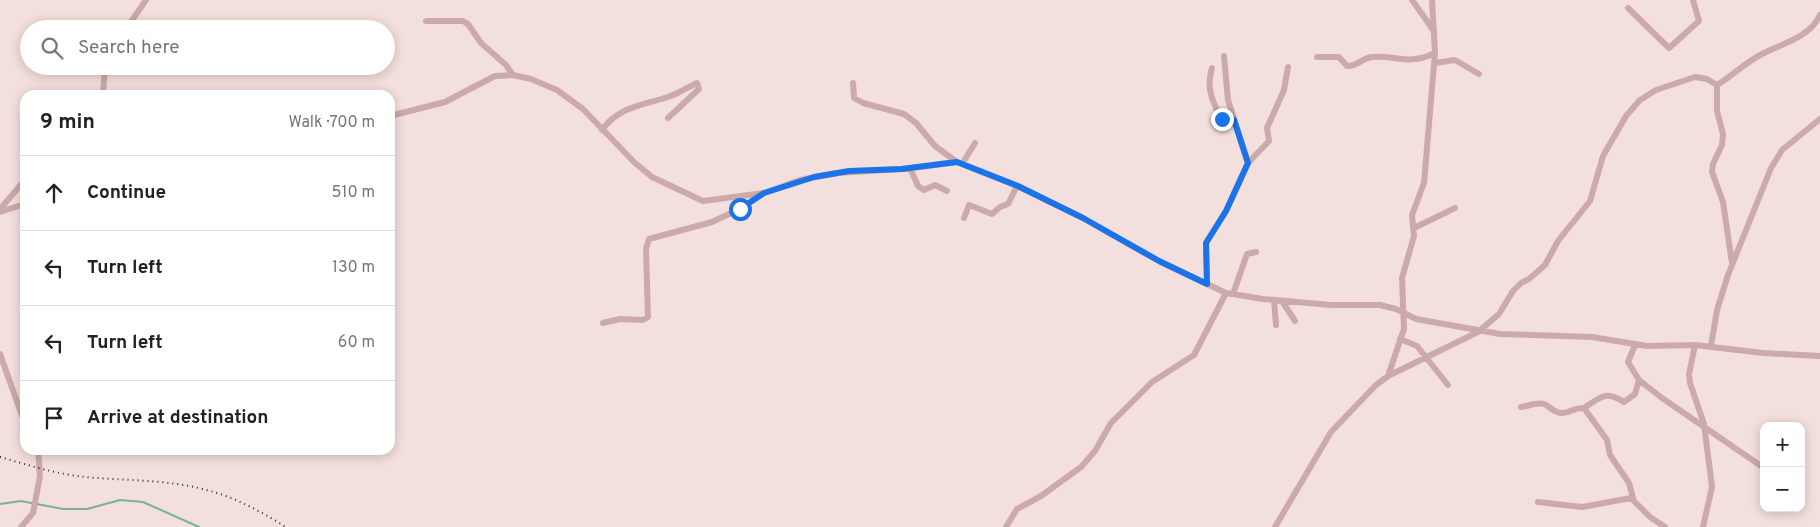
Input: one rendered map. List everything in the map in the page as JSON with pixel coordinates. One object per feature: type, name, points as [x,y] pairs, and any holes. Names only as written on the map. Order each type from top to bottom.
[{"type":"street","points":[[132,20],[146,0]]},
{"type":"street","points":[[1412,0],[1435,32]]},
{"type":"street","points":[[1388,376],[1404,328],[1402,278],[1412,243],[1414,228],[1412,215],[1424,183],[1435,53],[1432,0]]},
{"type":"street","points":[[1628,8],[1668,48],[1699,21],[1693,0]]},
{"type":"street","points":[[1717,85],[1762,54],[1793,41],[1815,25],[1820,15]]},
{"type":"street","points":[[426,21],[463,21],[468,24],[481,43],[506,65],[512,75]]},
{"type":"street","points":[[1316,57],[1339,57],[1347,66],[1354,67],[1370,57],[1421,60],[1435,53]]},
{"type":"street","points":[[1224,56],[1226,87],[1248,163]]},
{"type":"street","points":[[1434,63],[1456,60],[1479,74]]},
{"type":"street","points":[[1207,284],[1206,243],[1226,211],[1248,163],[1269,141],[1267,128],[1284,90],[1288,67]]},
{"type":"street","points":[[1212,68],[1209,86],[1213,104],[1222,119],[1234,120]]},
{"type":"street","points":[[103,90],[104,75]]},
{"type":"street","points":[[395,115],[434,106],[495,76],[512,75],[531,79],[557,90],[583,110],[634,162],[652,177],[697,199],[711,201],[764,193],[800,180],[837,173],[960,163],[975,143]]},
{"type":"street","points":[[1275,527],[1331,432],[1376,385],[1388,376],[1478,332],[1498,314],[1513,291],[1521,283],[1529,279],[1545,265],[1558,241],[1590,201],[1602,156],[1626,116],[1640,100],[1656,90],[1695,77],[1717,85]]},
{"type":"street","points":[[602,130],[611,118],[650,101],[670,96],[697,83],[700,89],[668,118]]},
{"type":"street","points":[[853,83],[854,98],[863,103],[904,114],[916,123],[935,146],[960,163],[1018,186],[1104,228],[1159,261],[1229,293],[1282,301],[1380,306],[1396,309],[1403,314],[1478,332],[1518,336],[1592,337],[1635,345],[1695,345],[1763,353],[1820,356]]},
{"type":"street","points":[[1717,85],[1717,111],[1723,134],[1722,145],[1713,164],[1712,172],[1723,202],[1732,263]]},
{"type":"street","points":[[1711,346],[1720,297],[1732,263],[1778,156],[1820,118]]},
{"type":"street","points":[[910,168],[918,186],[924,190],[935,185],[946,190]]},
{"type":"street","points":[[0,211],[20,186]]},
{"type":"street","points":[[964,218],[969,205],[992,214],[1000,207],[1008,204],[1018,186]]},
{"type":"street","points":[[603,323],[620,319],[643,320],[648,317],[646,246],[649,239],[719,219],[740,209],[764,193]]},
{"type":"street","points":[[0,211],[20,205]]},
{"type":"street","points":[[1414,228],[1454,208]]},
{"type":"street","points":[[1006,527],[1017,509],[1042,496],[1081,467],[1098,446],[1111,423],[1152,382],[1194,355],[1229,293],[1247,254],[1256,252]]},
{"type":"street","points":[[1274,300],[1276,325]]},
{"type":"street","points":[[1282,301],[1295,322]]},
{"type":"street","points":[[1400,339],[1417,346],[1448,384]]},
{"type":"street","points":[[1635,345],[1628,362],[1639,380],[1704,429],[1762,467]]},
{"type":"street","points":[[1695,345],[1689,374],[1690,384],[1704,429],[1712,486],[1704,527]]},
{"type":"street","points":[[0,354],[20,410]]},
{"type":"street","points":[[1521,407],[1540,403],[1547,405],[1554,412],[1564,413],[1577,407],[1584,408],[1606,394],[1611,394],[1624,402],[1635,394],[1639,380]]},
{"type":"street","points":[[1584,408],[1607,440],[1610,455],[1629,483],[1633,498],[1650,516],[1666,527]]},
{"type":"street","points":[[21,527],[33,513],[36,501],[41,469],[39,455]]},
{"type":"street","points":[[1538,502],[1576,508],[1633,498]]},
{"type":"waterway","points":[[0,504],[21,501],[63,509],[87,509],[120,500],[143,502],[199,527]]},
{"type":"railway","points":[[0,457],[74,476],[164,482],[195,487],[240,502],[286,527]]},
{"type":"route","points":[[740,209],[764,193],[800,180],[849,171],[902,169],[957,162],[1018,186],[1104,228],[1159,261],[1207,284],[1206,243],[1217,222],[1226,211],[1248,163],[1234,120],[1222,119]]}]
